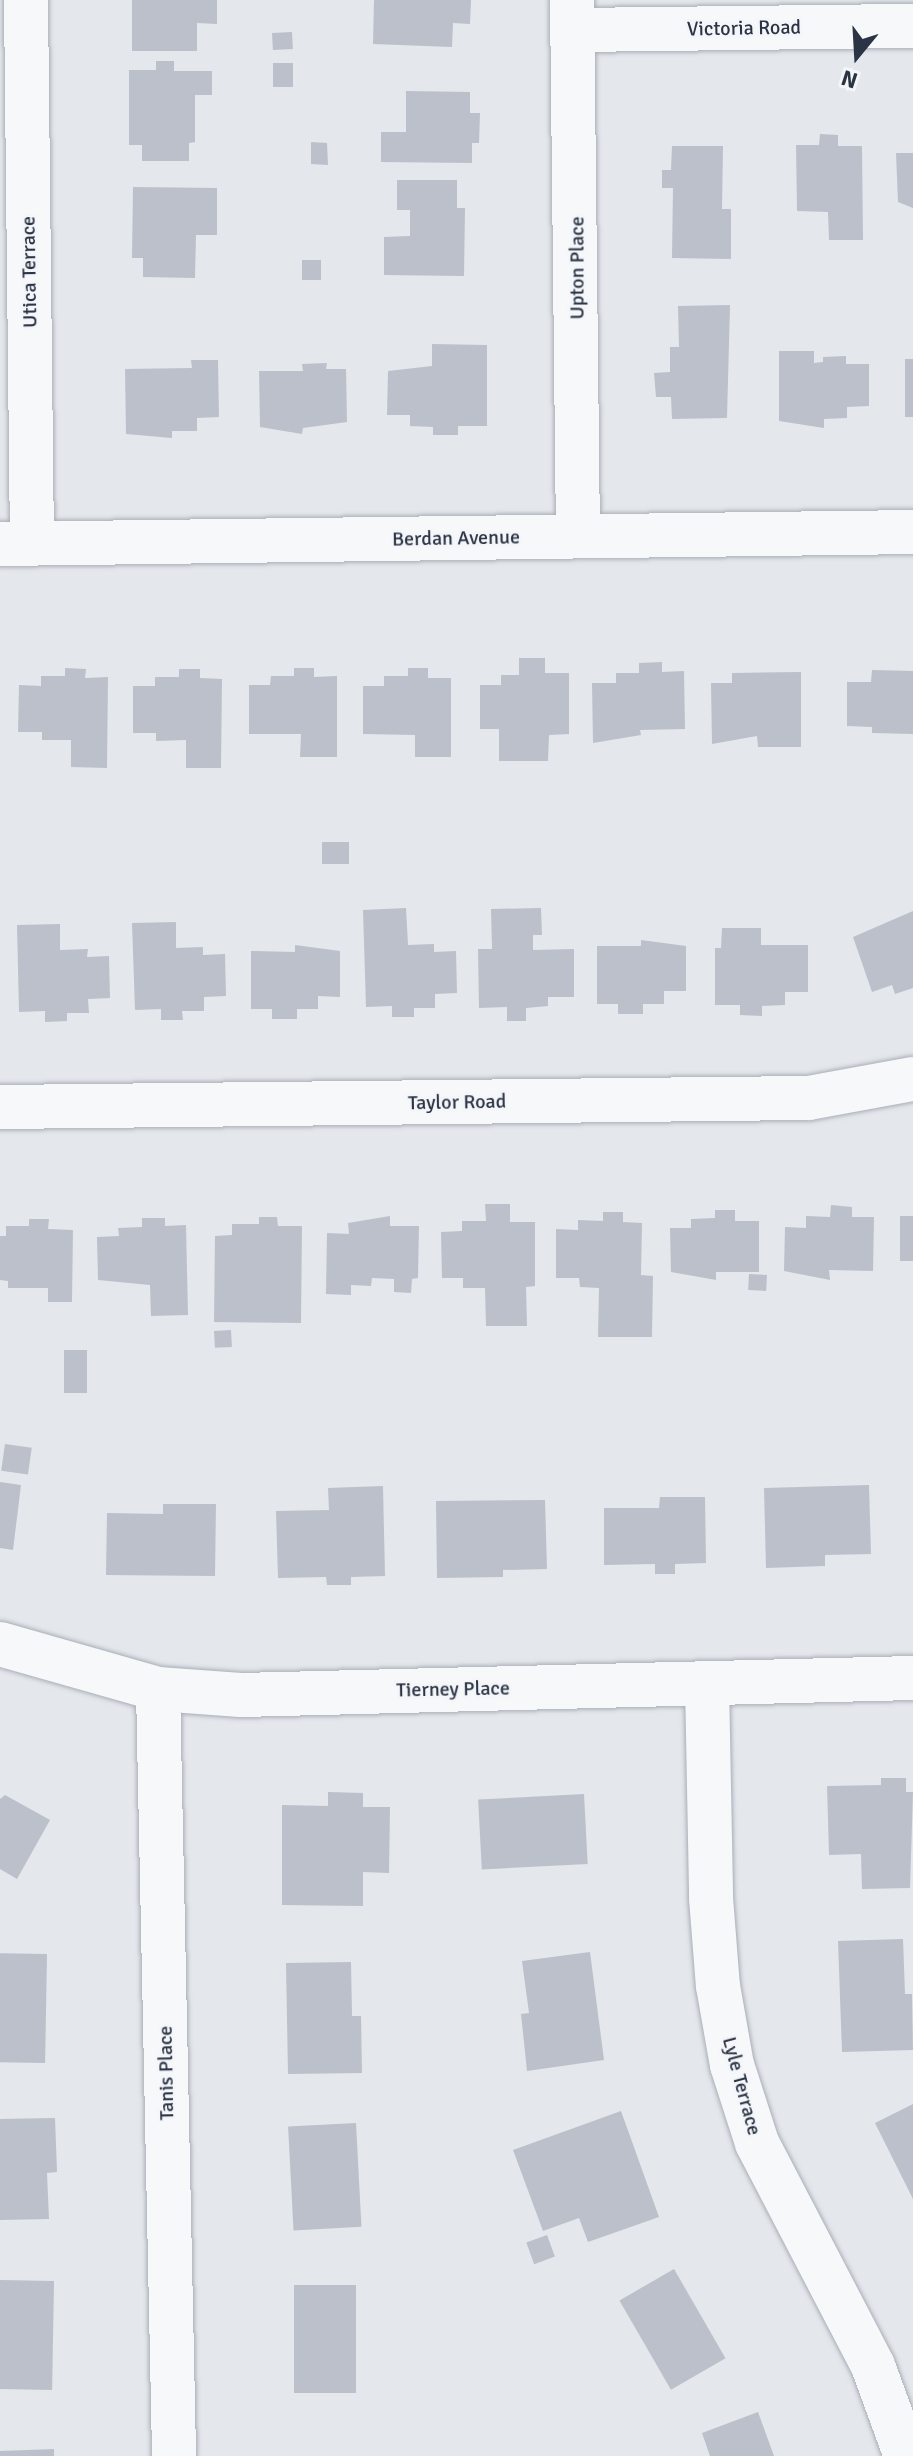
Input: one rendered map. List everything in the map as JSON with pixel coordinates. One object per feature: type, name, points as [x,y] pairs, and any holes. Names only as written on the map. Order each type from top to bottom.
[{"type":"street","name":"Utica Terrace","points":[[16,543],[26,0]]},
{"type":"street","name":"Victoria Road","points":[[574,15],[913,26]]},
{"type":"street","name":"Upton Place","points":[[574,15],[578,536]]},
{"type":"street","name":"Berdan Avenue","points":[[16,543],[913,532]]},
{"type":"street","name":"Taylor Road","points":[[0,1107],[809,1098],[913,1079]]},
{"type":"street","name":"Tierney Place","points":[[0,1644],[158,1689],[241,1695],[913,1678]]},
{"type":"street","name":"Lyle Terrace","points":[[707,1683],[711,1898],[718,1986],[732,2065],[757,2143],[873,2366],[906,2456]]},
{"type":"street","name":"Tanis Place","points":[[158,1689],[174,2456]]},
{"type":"building","points":[[132,0],[217,0],[217,24],[197,23],[197,51],[132,51]]},
{"type":"building","points":[[374,0],[471,0],[470,24],[453,23],[452,47],[373,44]]},
{"type":"building","points":[[292,32],[293,49],[273,50],[272,33]]},
{"type":"building","points":[[156,61],[174,61],[174,71],[212,71],[212,95],[195,95],[195,142],[189,143],[189,161],[142,161],[142,145],[129,145],[129,70],[156,70]]},
{"type":"building","points":[[273,63],[293,63],[293,87],[273,87]]},
{"type":"building","points":[[406,91],[470,92],[470,113],[480,113],[479,143],[472,143],[472,163],[381,162],[381,132],[406,132]]},
{"type":"building","points":[[820,134],[838,135],[838,146],[862,146],[863,240],[829,240],[828,212],[797,211],[796,145],[819,145]]},
{"type":"building","points":[[311,142],[327,143],[328,165],[311,164]]},
{"type":"building","points":[[672,146],[723,146],[722,209],[731,209],[731,259],[672,258],[673,188],[662,188],[662,170],[671,170]]},
{"type":"building","points":[[896,153],[913,153],[913,208],[898,202]]},
{"type":"building","points":[[397,180],[457,180],[457,208],[465,208],[464,276],[384,275],[384,237],[410,236],[410,210],[397,210]]},
{"type":"building","points":[[133,187],[217,188],[217,235],[196,235],[195,278],[143,277],[143,258],[132,258]]},
{"type":"building","points":[[302,260],[321,260],[321,280],[302,280]]},
{"type":"building","points":[[730,305],[727,418],[672,419],[671,397],[656,397],[654,373],[670,372],[670,347],[679,347],[678,306]]},
{"type":"building","points":[[432,344],[487,345],[487,426],[458,426],[458,435],[433,435],[433,427],[410,426],[410,415],[387,415],[388,371],[432,366]]},
{"type":"building","points":[[779,351],[814,351],[814,363],[823,362],[823,357],[846,356],[846,364],[869,364],[869,406],[847,407],[847,418],[824,419],[824,428],[779,421]]},
{"type":"building","points":[[905,359],[913,359],[913,417],[905,417]]},
{"type":"building","points":[[191,360],[218,360],[219,417],[197,418],[197,431],[172,431],[172,438],[126,434],[125,369],[192,368]]},
{"type":"building","points":[[327,363],[326,369],[346,369],[347,422],[303,428],[302,434],[260,427],[259,371],[303,371],[302,364]]},
{"type":"building","points":[[519,658],[545,658],[545,673],[569,673],[569,734],[549,735],[548,761],[499,761],[499,729],[480,729],[480,685],[501,685],[501,675],[519,675]]},
{"type":"building","points":[[662,662],[662,672],[684,671],[685,729],[640,730],[641,735],[593,743],[592,683],[616,683],[616,673],[639,673],[639,663]]},
{"type":"building","points":[[65,668],[86,669],[85,678],[108,677],[107,768],[71,767],[71,740],[42,740],[42,732],[18,732],[19,685],[41,686],[41,676],[65,676]]},
{"type":"building","points":[[294,668],[314,668],[314,677],[337,676],[337,757],[300,757],[301,734],[249,734],[249,685],[270,685],[271,676],[294,676]]},
{"type":"building","points":[[408,668],[428,668],[428,678],[451,678],[451,757],[415,757],[415,735],[363,734],[363,686],[384,686],[384,676],[408,676]]},
{"type":"building","points":[[179,669],[200,669],[200,678],[222,679],[221,768],[186,768],[186,740],[156,741],[156,733],[133,733],[133,686],[155,686],[155,677],[179,677]]},
{"type":"building","points":[[872,670],[913,671],[913,734],[872,733],[872,727],[847,726],[847,682],[871,682]]},
{"type":"building","points":[[801,672],[801,747],[758,747],[757,736],[712,744],[711,683],[732,683],[732,673]]},
{"type":"building","points":[[322,842],[349,842],[349,864],[322,864]]},
{"type":"building","points":[[406,908],[408,945],[434,944],[434,952],[456,951],[457,993],[435,994],[435,1008],[414,1008],[414,1017],[392,1017],[392,1006],[366,1007],[363,910]]},
{"type":"building","points":[[541,908],[542,935],[533,935],[533,950],[574,949],[574,997],[548,997],[548,1006],[526,1008],[526,1021],[507,1021],[507,1007],[479,1008],[478,949],[492,949],[491,909]]},
{"type":"building","points":[[913,911],[913,988],[895,994],[892,985],[872,992],[853,937]]},
{"type":"building","points":[[176,922],[176,948],[203,947],[203,955],[225,954],[226,996],[204,997],[204,1011],[182,1011],[183,1020],[161,1020],[161,1009],[135,1010],[132,923]]},
{"type":"building","points":[[60,924],[60,950],[88,949],[87,957],[109,956],[110,998],[88,999],[89,1013],[67,1013],[67,1021],[45,1022],[45,1011],[19,1012],[17,925]]},
{"type":"building","points":[[722,928],[761,928],[761,945],[808,945],[808,992],[785,992],[785,1005],[762,1006],[762,1016],[740,1015],[740,1005],[715,1005],[715,948],[721,948]]},
{"type":"building","points":[[641,940],[686,946],[686,991],[664,991],[664,1004],[643,1004],[643,1014],[618,1014],[618,1004],[597,1004],[597,946],[641,946]]},
{"type":"building","points":[[295,945],[340,951],[340,997],[318,996],[318,1009],[297,1009],[297,1019],[272,1019],[272,1009],[251,1009],[251,951],[295,952]]},
{"type":"building","points":[[485,1204],[510,1204],[510,1222],[535,1222],[535,1286],[526,1287],[527,1326],[486,1326],[485,1288],[463,1288],[463,1278],[442,1278],[441,1232],[462,1231],[462,1221],[486,1221]]},
{"type":"building","points":[[831,1205],[852,1207],[852,1217],[874,1217],[873,1271],[829,1270],[830,1280],[784,1271],[785,1227],[806,1228],[806,1216],[830,1217]]},
{"type":"building","points":[[715,1210],[735,1210],[735,1221],[759,1221],[759,1272],[716,1272],[716,1280],[671,1272],[670,1228],[691,1228],[691,1219],[715,1218]]},
{"type":"building","points":[[603,1212],[623,1212],[623,1222],[642,1223],[641,1275],[653,1276],[652,1337],[598,1337],[599,1288],[580,1287],[579,1278],[556,1278],[556,1229],[578,1230],[578,1220],[603,1221]]},
{"type":"building","points":[[390,1216],[390,1226],[419,1226],[418,1278],[412,1279],[411,1293],[394,1292],[394,1279],[372,1278],[371,1286],[351,1285],[351,1295],[326,1294],[327,1233],[349,1234],[348,1223]]},
{"type":"building","points":[[900,1216],[913,1216],[913,1261],[900,1261]]},
{"type":"building","points":[[259,1217],[277,1217],[278,1226],[302,1226],[301,1323],[214,1322],[215,1236],[232,1235],[232,1224],[259,1224]]},
{"type":"building","points":[[142,1218],[165,1218],[165,1226],[186,1225],[188,1315],[151,1316],[150,1285],[98,1280],[97,1237],[119,1236],[118,1228],[142,1227]]},
{"type":"building","points":[[29,1219],[49,1219],[48,1229],[73,1230],[72,1302],[48,1302],[48,1288],[8,1288],[8,1281],[0,1280],[0,1236],[6,1236],[6,1226],[29,1226]]},
{"type":"building","points":[[749,1274],[767,1275],[766,1291],[748,1290]]},
{"type":"building","points":[[231,1330],[232,1347],[215,1348],[214,1331]]},
{"type":"building","points":[[64,1350],[87,1350],[87,1393],[64,1393]]},
{"type":"building","points":[[5,1444],[32,1448],[28,1474],[1,1471]]},
{"type":"building","points":[[0,1482],[21,1485],[13,1550],[0,1548]]},
{"type":"building","points":[[869,1485],[871,1554],[825,1555],[825,1566],[766,1568],[764,1488]]},
{"type":"building","points":[[383,1486],[385,1576],[351,1577],[351,1585],[327,1585],[326,1577],[278,1578],[276,1511],[329,1510],[328,1488]]},
{"type":"building","points":[[660,1497],[705,1497],[706,1563],[675,1564],[675,1574],[655,1574],[655,1564],[604,1565],[604,1508],[659,1508]]},
{"type":"building","points":[[545,1500],[547,1569],[503,1570],[503,1577],[437,1578],[436,1501]]},
{"type":"building","points":[[163,1504],[216,1504],[215,1576],[106,1575],[107,1513],[163,1514]]},
{"type":"building","points":[[881,1778],[906,1778],[906,1792],[913,1792],[910,1888],[862,1889],[861,1854],[829,1855],[827,1786],[881,1785]]},
{"type":"building","points":[[328,1792],[363,1793],[363,1807],[390,1807],[389,1873],[363,1872],[363,1906],[282,1905],[282,1805],[328,1806]]},
{"type":"building","points":[[584,1794],[588,1864],[482,1869],[478,1800]]},
{"type":"building","points":[[5,1795],[50,1820],[17,1879],[0,1869],[0,1799]]},
{"type":"building","points":[[903,1939],[905,1994],[912,1994],[913,2050],[842,2052],[838,1941]]},
{"type":"building","points":[[590,1952],[604,2060],[527,2071],[521,2014],[529,2013],[522,1961]]},
{"type":"building","points":[[0,1953],[47,1954],[45,2063],[0,2062]]},
{"type":"building","points":[[351,1962],[352,2016],[361,2016],[362,2073],[288,2074],[286,1963]]},
{"type":"building","points":[[913,2104],[913,2199],[875,2123]]},
{"type":"building","points":[[621,2111],[659,2217],[588,2242],[579,2218],[543,2231],[513,2150]]},
{"type":"building","points":[[55,2118],[57,2172],[47,2173],[49,2219],[0,2220],[0,2119]]},
{"type":"building","points":[[356,2123],[361,2227],[294,2230],[288,2127]]},
{"type":"building","points":[[547,2235],[555,2257],[534,2264],[526,2243]]},
{"type":"building","points":[[674,2269],[726,2358],[671,2390],[619,2300]]},
{"type":"building","points":[[0,2280],[54,2281],[52,2390],[0,2389]]},
{"type":"building","points":[[294,2285],[356,2285],[356,2393],[294,2393]]},
{"type":"building","points":[[758,2412],[774,2456],[710,2456],[702,2433]]},
{"type":"building","points":[[54,2449],[54,2456],[0,2456],[0,2451]]}]
